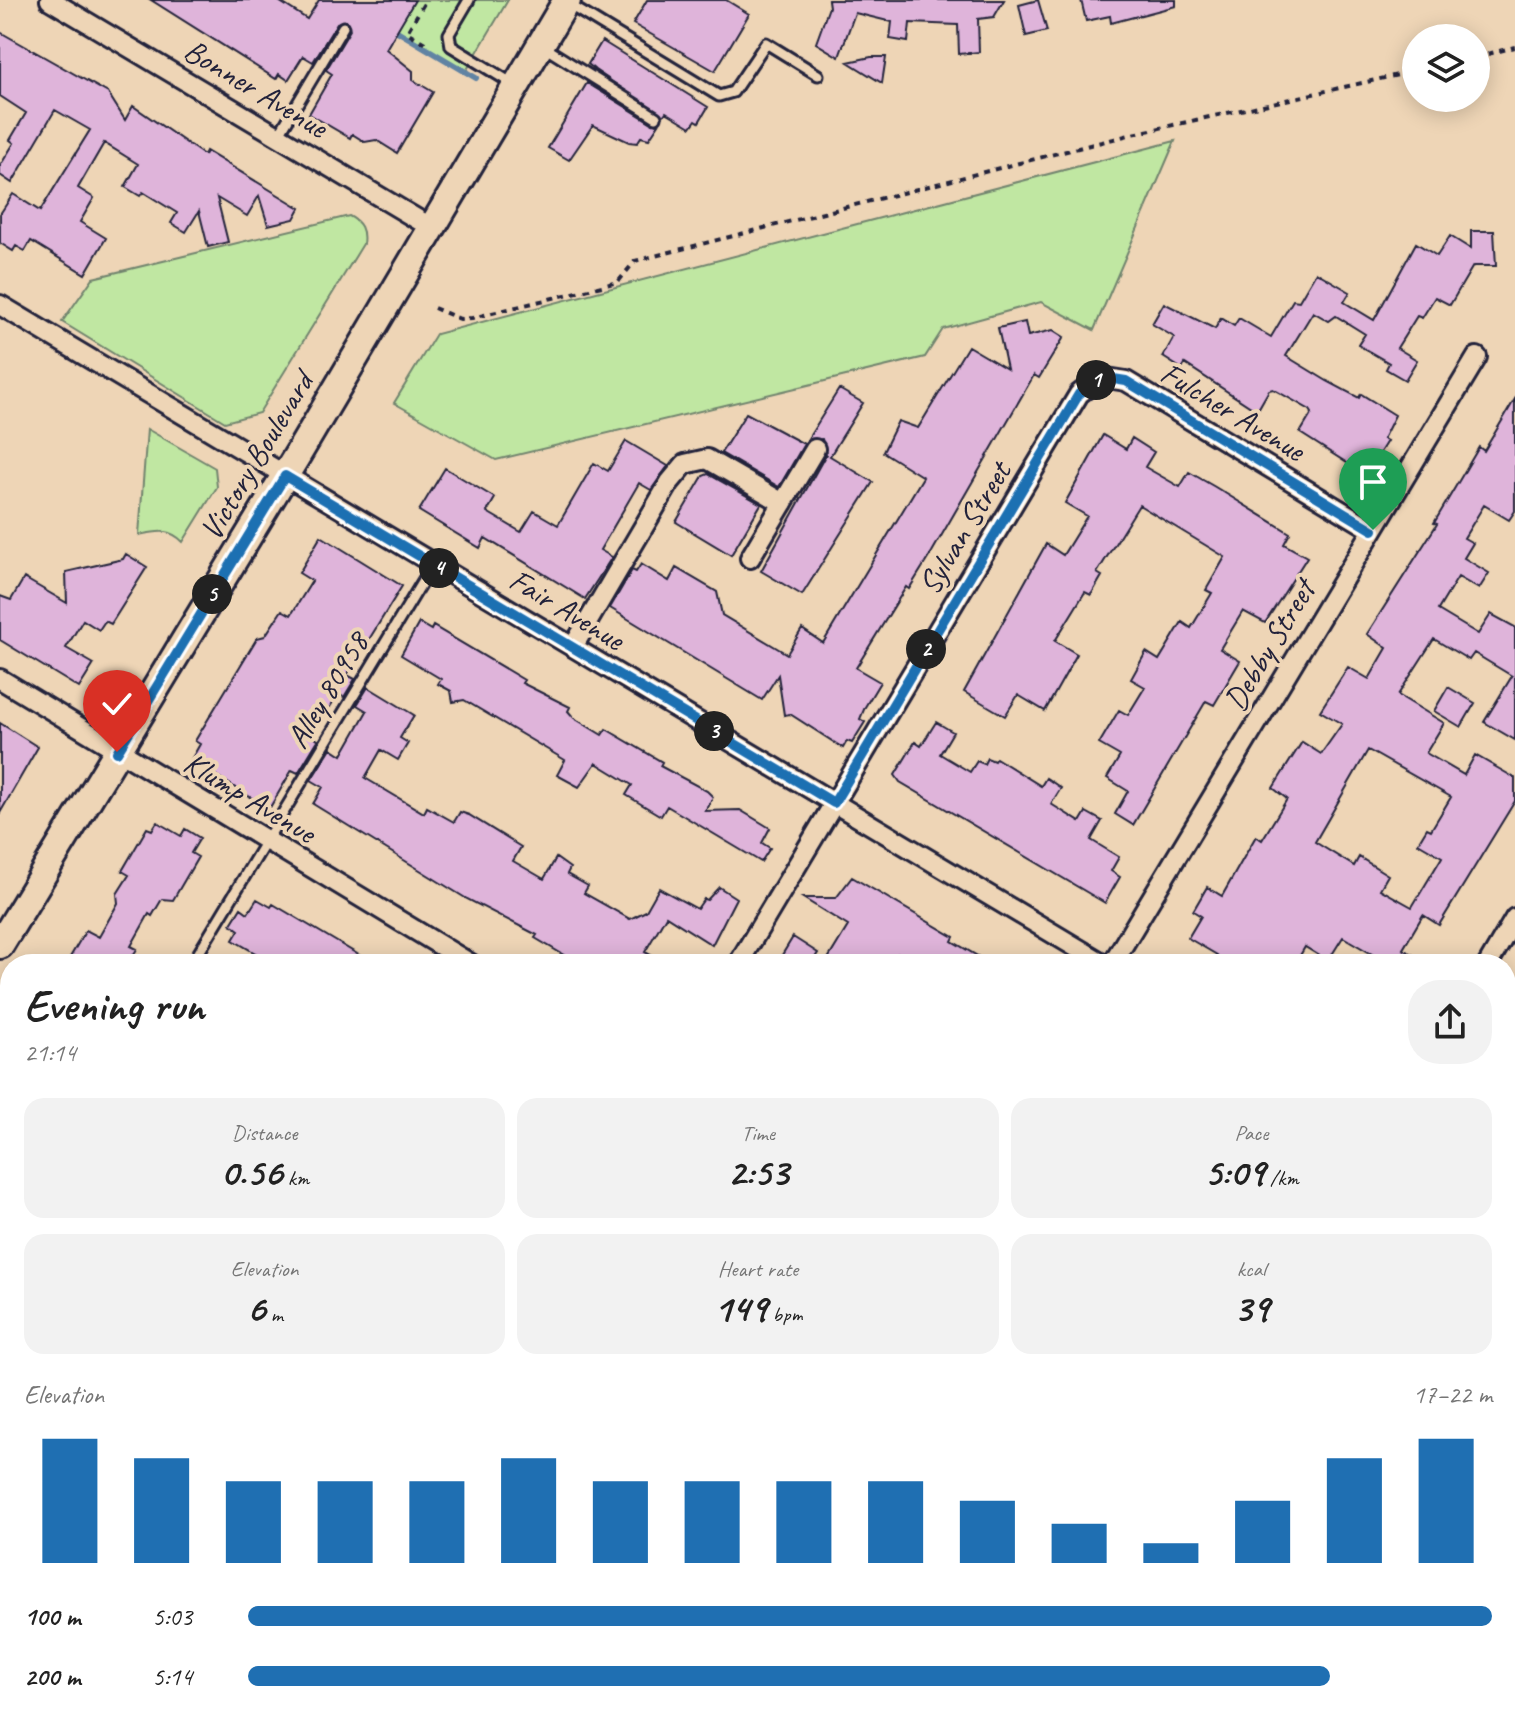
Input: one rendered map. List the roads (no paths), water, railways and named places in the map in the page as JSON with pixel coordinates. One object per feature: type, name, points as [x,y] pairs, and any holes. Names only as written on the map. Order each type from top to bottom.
[{"type":"main road","name":"Victory Boulevard","points":[[0,945],[285,476],[566,1]]},
{"type":"street","name":"Bonner Avenue","points":[[50,0],[432,228]]},
{"type":"street","name":"Fair Avenue","points":[[0,305],[1087,954]]},
{"type":"street","name":"Debby Street","points":[[1118,954],[1477,357]]},
{"type":"street","name":"Fulcher Avenue","points":[[1101,377],[1126,381],[1373,530]]},
{"type":"street","name":"Sylvan Street","points":[[744,954],[1079,394],[1101,377]]},
{"type":"street","points":[[750,558],[815,449]]},
{"type":"street","points":[[573,647],[670,482],[685,464],[707,459],[783,503]]},
{"type":"street","name":"Klump Avenue","points":[[0,679],[454,954]]},
{"type":"street","points":[[1494,954],[1515,918]]},
{"type":"lane","points":[[469,0],[449,34],[451,46],[516,86]]},
{"type":"lane","points":[[566,1],[719,96],[733,92],[766,43],[818,75]]},
{"type":"lane","points":[[278,136],[343,27]]},
{"type":"lane","points":[[540,45],[656,117]]},
{"type":"lane","name":"Alley 80958","points":[[198,954],[433,564]]},
{"type":"waterway","points":[[392,28],[476,78]]}]
